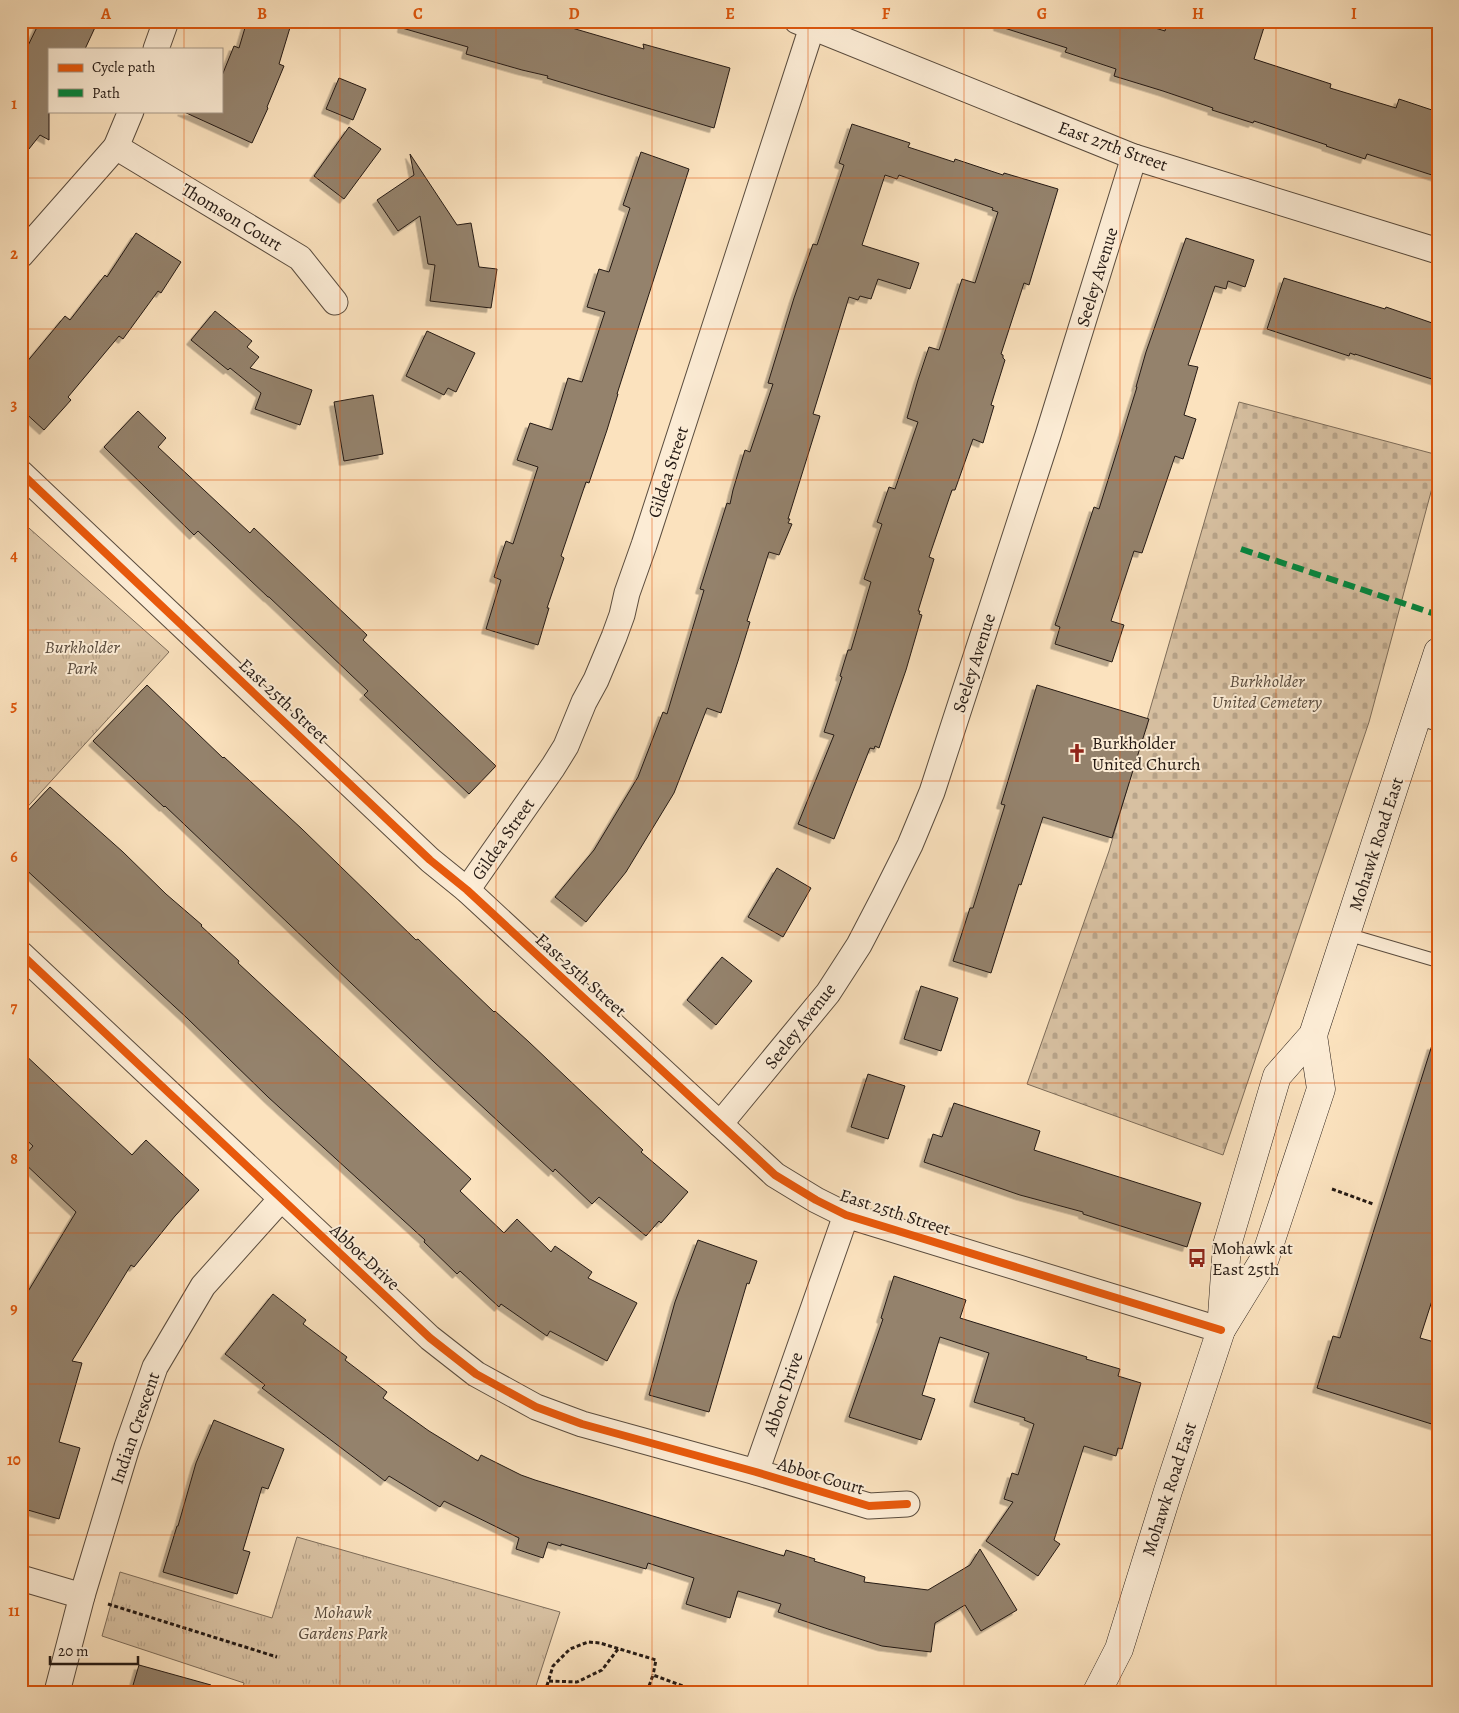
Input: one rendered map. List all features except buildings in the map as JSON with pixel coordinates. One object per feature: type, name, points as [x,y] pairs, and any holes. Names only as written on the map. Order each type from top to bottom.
[{"type":"main road","name":"Mohawk Road East","points":[[1221,1330],[1227,1245],[1277,1076],[1314,1035],[1346,934],[1428,715],[1438,652]]},
{"type":"main road","name":"Mohawk Road East","points":[[1097,1692],[1119,1649],[1221,1330],[1265,1258],[1321,1089],[1314,1035]]},
{"type":"main road","name":"Mohawk Road East","points":[[1119,1649],[1120,1692]]},
{"type":"street","points":[[156,48],[166,21]]},
{"type":"street","name":"East 27th Street","points":[[804,24],[1134,156],[1438,251]]},
{"type":"street","name":"Gildea Street","points":[[467,890],[554,768],[566,746],[611,644],[644,545],[804,24]]},
{"type":"street","points":[[21,255],[116,147],[131,112]]},
{"type":"street","name":"Thomson Court","points":[[116,147],[300,258],[335,302]]},
{"type":"street","name":"Seeley Avenue","points":[[720,1124],[828,993],[859,945],[910,845],[932,792],[1048,435],[1134,156]]},
{"type":"street","name":"East 25th Street","points":[[21,473],[430,860],[467,890],[775,1175],[816,1200],[846,1215],[1221,1330]]},
{"type":"street","name":"Abbot Drive","points":[[21,954],[430,1338],[476,1374],[536,1407],[582,1424],[756,1472],[846,1215]]},
{"type":"street","name":"Indian Crescent","points":[[57,1692],[82,1596],[127,1447],[155,1367],[204,1286],[281,1200]]},
{"type":"street","name":"Abbot Court","points":[[756,1472],[869,1506],[906,1504]]},
{"type":"street","points":[[21,1578],[82,1596]]},
{"type":"lane","points":[[1346,934],[1438,961]]},
{"type":"path","points":[[1332,1189],[1373,1204]]},
{"type":"path","points":[[82,1596],[277,1657]]},
{"type":"path","points":[[545,1692],[553,1666],[570,1648],[588,1642],[600,1643],[656,1660],[647,1692]]},
{"type":"path","points":[[549,1681],[577,1682],[602,1670],[618,1649]]},
{"type":"path","points":[[653,1675],[699,1692]]},
{"type":"green space","name":"Burkholder United Cemetery","points":[[1239,402],[1438,455],[1438,466],[1369,722],[1223,1155],[1027,1084],[1109,851]]},
{"type":"green space","name":"Burkholder Park","points":[[21,521],[169,652],[21,814]]},
{"type":"green space","name":"Mohawk Gardens Park","points":[[297,1537],[560,1612],[534,1692],[242,1692],[244,1683],[102,1636],[120,1572],[272,1618]]},
{"type":"marked path","points":[[1241,549],[1438,615]]},
{"type":"cycle path","points":[[21,473],[430,860],[467,890],[775,1175],[816,1200],[846,1215],[1221,1330]]},
{"type":"cycle path","points":[[21,954],[430,1338],[476,1374],[536,1407],[582,1424],[756,1472],[869,1506],[907,1504]]},
{"type":"place","name":"Burkholder United Church","points":[[1077,753]]},
{"type":"place","name":"Mohawk at East 25th","points":[[1197,1258]]}]
